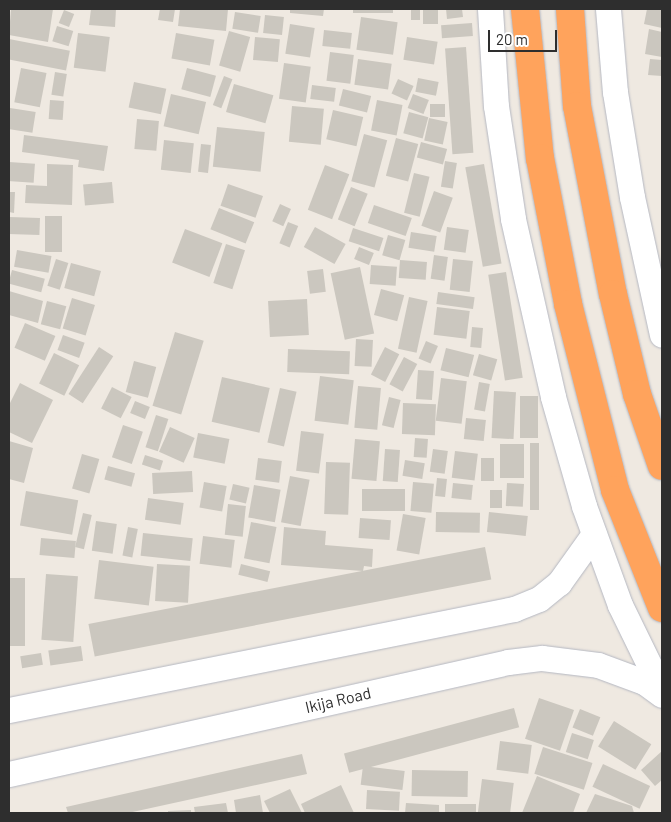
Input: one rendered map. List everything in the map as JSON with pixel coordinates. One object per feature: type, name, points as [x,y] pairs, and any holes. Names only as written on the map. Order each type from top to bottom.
[{"type":"highway","points":[[525,9],[538,149],[568,304],[616,490],[662,608]]},
{"type":"highway","points":[[570,9],[578,106],[611,285],[637,394],[662,466]]},
{"type":"street","points":[[490,9],[496,106],[514,219],[553,397],[594,534],[620,605],[662,691]]},
{"type":"street","points":[[608,9],[615,92],[632,197],[662,335]]},
{"type":"street","points":[[9,710],[514,609],[539,599],[559,583],[594,534]]},
{"type":"street","name":"Ikija Road","points":[[9,774],[508,662],[550,659],[598,665],[644,682],[662,695]]},
{"type":"building","points":[[11,9],[53,9],[48,42],[9,35]]},
{"type":"building","points":[[91,9],[116,9],[115,27],[89,25]]},
{"type":"building","points":[[160,9],[175,9],[173,22],[158,20]]},
{"type":"building","points":[[180,9],[228,9],[226,31],[178,26]]},
{"type":"building","points":[[290,9],[324,9],[323,16],[290,13]]},
{"type":"building","points":[[353,9],[393,9],[393,13],[353,13]]},
{"type":"building","points":[[411,9],[420,9],[420,20],[411,20]]},
{"type":"building","points":[[423,9],[438,9],[438,24],[423,24]]},
{"type":"building","points":[[446,9],[462,9],[463,17],[447,19]]},
{"type":"building","points":[[647,9],[662,9],[662,28],[644,24]]},
{"type":"building","points":[[64,10],[74,14],[69,27],[59,23]]},
{"type":"building","points":[[235,12],[261,16],[258,33],[232,29]]},
{"type":"building","points":[[265,15],[284,17],[282,35],[263,33]]},
{"type":"building","points":[[361,17],[398,22],[393,55],[356,50]]},
{"type":"building","points":[[472,23],[473,36],[442,38],[441,25]]},
{"type":"building","points":[[290,24],[315,28],[310,58],[285,54]]},
{"type":"building","points":[[57,26],[73,31],[69,46],[52,41]]},
{"type":"building","points":[[649,29],[662,32],[662,57],[645,54]]},
{"type":"building","points":[[324,30],[352,33],[350,49],[322,46]]},
{"type":"building","points":[[229,31],[250,37],[240,72],[219,66]]},
{"type":"building","points":[[78,33],[110,37],[105,72],[74,68]]},
{"type":"building","points":[[176,33],[214,40],[210,65],[171,59]]},
{"type":"building","points":[[255,37],[280,39],[278,62],[253,60]]},
{"type":"building","points":[[407,37],[438,42],[434,65],[403,60]]},
{"type":"building","points":[[9,39],[70,51],[66,70],[9,59]]},
{"type":"building","points":[[466,47],[473,153],[452,154],[445,48]]},
{"type":"building","points":[[330,52],[354,55],[350,84],[326,81]]},
{"type":"building","points":[[358,59],[392,64],[388,89],[354,85]]},
{"type":"building","points":[[650,59],[662,60],[662,76],[648,75]]},
{"type":"building","points":[[284,63],[311,67],[306,102],[279,99]]},
{"type":"building","points":[[21,68],[47,73],[40,107],[14,102]]},
{"type":"building","points":[[187,68],[216,76],[210,97],[181,89]]},
{"type":"building","points":[[55,72],[67,74],[63,97],[51,95]]},
{"type":"building","points":[[224,76],[232,79],[221,108],[213,105]]},
{"type":"building","points":[[418,78],[439,82],[436,96],[415,92]]},
{"type":"building","points":[[398,79],[414,86],[407,101],[391,94]]},
{"type":"building","points":[[134,82],[166,89],[161,114],[129,107]]},
{"type":"building","points":[[234,84],[273,95],[265,123],[226,112]]},
{"type":"building","points":[[312,85],[336,88],[334,102],[310,99]]},
{"type":"building","points":[[343,89],[371,96],[367,113],[339,105]]},
{"type":"building","points":[[171,94],[206,102],[199,134],[164,126]]},
{"type":"building","points":[[413,94],[429,100],[423,114],[408,108]]},
{"type":"building","points":[[50,100],[64,101],[63,120],[49,119]]},
{"type":"building","points":[[377,100],[403,105],[397,135],[371,130]]},
{"type":"building","points":[[430,104],[445,104],[445,117],[430,117]]},
{"type":"building","points":[[292,106],[324,109],[321,145],[289,142]]},
{"type":"building","points":[[10,108],[36,112],[32,133],[9,129]]},
{"type":"building","points":[[333,110],[363,117],[356,146],[326,139]]},
{"type":"building","points":[[409,112],[428,117],[423,138],[403,133]]},
{"type":"building","points":[[429,118],[448,122],[443,144],[424,140]]},
{"type":"building","points":[[137,119],[159,121],[156,151],[134,149]]},
{"type":"building","points":[[217,127],[265,132],[261,172],[213,167]]},
{"type":"building","points":[[364,134],[387,140],[375,188],[351,181]]},
{"type":"building","points":[[24,135],[108,146],[104,171],[78,167],[79,160],[22,152]]},
{"type":"building","points":[[396,138],[418,144],[408,182],[386,176]]},
{"type":"building","points":[[164,140],[194,143],[191,173],[161,170]]},
{"type":"building","points":[[421,142],[447,149],[443,164],[417,157]]},
{"type":"building","points":[[201,144],[211,145],[208,173],[198,172]]},
{"type":"building","points":[[445,161],[457,163],[453,189],[441,187]]},
{"type":"building","points":[[9,162],[35,164],[34,183],[9,181]]},
{"type":"building","points":[[47,164],[73,165],[72,205],[25,203],[26,185],[47,186]]},
{"type":"building","points":[[484,164],[502,263],[483,267],[465,167]]},
{"type":"building","points":[[325,165],[349,174],[332,219],[308,210]]},
{"type":"building","points":[[414,173],[430,177],[420,217],[404,213]]},
{"type":"building","points":[[112,182],[114,203],[85,205],[83,185]]},
{"type":"building","points":[[228,184],[263,196],[255,218],[221,206]]},
{"type":"building","points":[[351,187],[368,194],[355,226],[338,219]]},
{"type":"building","points":[[434,191],[453,198],[440,233],[421,226]]},
{"type":"building","points":[[9,192],[15,192],[14,213],[9,212]]},
{"type":"building","points":[[280,204],[291,209],[283,226],[272,221]]},
{"type":"building","points":[[374,205],[412,218],[406,236],[368,223]]},
{"type":"building","points":[[219,208],[254,222],[246,244],[210,229]]},
{"type":"building","points":[[45,216],[62,216],[62,252],[45,252]]},
{"type":"building","points":[[9,217],[40,218],[39,235],[9,234]]},
{"type":"building","points":[[288,222],[298,226],[290,247],[279,243]]},
{"type":"building","points":[[315,227],[346,244],[334,264],[304,247]]},
{"type":"building","points":[[447,227],[469,230],[466,253],[444,250]]},
{"type":"building","points":[[353,228],[383,238],[379,251],[349,241]]},
{"type":"building","points":[[185,229],[222,243],[209,277],[172,263]]},
{"type":"building","points":[[411,232],[437,236],[434,252],[408,248]]},
{"type":"building","points":[[388,235],[405,240],[400,260],[382,255]]},
{"type":"building","points":[[226,244],[245,250],[232,289],[213,283]]},
{"type":"building","points":[[359,247],[374,253],[369,265],[354,259]]},
{"type":"building","points":[[17,250],[51,256],[49,273],[14,267]]},
{"type":"building","points":[[434,255],[448,257],[445,281],[431,279]]},
{"type":"building","points":[[56,259],[68,263],[60,290],[47,286]]},
{"type":"building","points":[[453,259],[473,261],[470,292],[450,290]]},
{"type":"building","points":[[400,260],[427,262],[426,280],[399,278]]},
{"type":"building","points":[[71,263],[101,271],[94,296],[64,288]]},
{"type":"building","points":[[371,265],[397,267],[396,286],[370,284]]},
{"type":"building","points":[[360,267],[374,334],[345,340],[331,273]]},
{"type":"building","points":[[323,269],[326,292],[310,294],[307,271]]},
{"type":"building","points":[[12,270],[45,279],[41,292],[9,284]]},
{"type":"building","points":[[506,272],[523,378],[505,380],[488,275]]},
{"type":"building","points":[[381,289],[404,295],[397,321],[374,315]]},
{"type":"building","points":[[9,291],[43,301],[38,323],[9,315]]},
{"type":"building","points":[[438,292],[475,297],[473,309],[436,304]]},
{"type":"building","points":[[409,297],[428,301],[417,353],[398,349]]},
{"type":"building","points":[[72,298],[95,305],[86,336],[63,329]]},
{"type":"building","points":[[307,299],[309,335],[270,337],[268,301]]},
{"type":"building","points":[[47,301],[66,306],[60,329],[41,324]]},
{"type":"building","points":[[437,307],[470,311],[466,339],[434,335]]},
{"type":"building","points":[[25,323],[55,336],[45,361],[14,348]]},
{"type":"building","points":[[472,327],[483,328],[481,348],[470,347]]},
{"type":"building","points":[[175,332],[204,341],[181,414],[152,406]]},
{"type":"building","points":[[63,335],[85,343],[79,358],[58,350]]},
{"type":"building","points":[[356,339],[373,340],[372,367],[355,366]]},
{"type":"building","points":[[426,341],[438,346],[431,364],[419,358]]},
{"type":"building","points":[[99,347],[113,356],[83,403],[69,394]]},
{"type":"building","points":[[385,347],[399,354],[385,382],[371,375]]},
{"type":"building","points":[[446,348],[474,355],[469,377],[440,370]]},
{"type":"building","points":[[288,349],[350,351],[349,374],[287,372]]},
{"type":"building","points":[[54,353],[79,365],[64,396],[39,384]]},
{"type":"building","points":[[479,354],[497,359],[491,380],[473,375]]},
{"type":"building","points":[[404,357],[417,364],[403,391],[389,384]]},
{"type":"building","points":[[134,361],[156,367],[148,398],[126,392]]},
{"type":"building","points":[[418,370],[434,371],[432,400],[416,399]]},
{"type":"building","points":[[320,376],[354,380],[348,425],[315,421]]},
{"type":"building","points":[[222,377],[270,388],[259,433],[212,422]]},
{"type":"building","points":[[441,378],[467,381],[462,424],[436,421]]},
{"type":"building","points":[[479,382],[490,384],[485,411],[474,410]]},
{"type":"building","points":[[20,383],[53,400],[32,443],[9,432],[9,405]]},
{"type":"building","points":[[358,386],[381,388],[377,430],[354,428]]},
{"type":"building","points":[[112,387],[132,397],[121,418],[101,408]]},
{"type":"building","points":[[280,388],[297,392],[284,446],[267,443]]},
{"type":"building","points":[[494,391],[516,392],[514,439],[492,438]]},
{"type":"building","points":[[520,396],[538,396],[538,438],[520,438]]},
{"type":"building","points":[[389,397],[401,400],[394,428],[382,425]]},
{"type":"building","points":[[135,401],[150,407],[145,419],[130,413]]},
{"type":"building","points":[[403,403],[436,404],[435,435],[402,434]]},
{"type":"building","points":[[156,415],[168,419],[158,451],[145,447]]},
{"type":"building","points":[[466,418],[486,420],[484,441],[464,439]]},
{"type":"building","points":[[123,425],[143,432],[132,464],[112,457]]},
{"type":"building","points":[[170,427],[195,438],[184,463],[159,452]]},
{"type":"building","points":[[301,431],[324,434],[319,474],[296,471]]},
{"type":"building","points":[[198,433],[229,439],[225,464],[193,458]]},
{"type":"building","points":[[415,438],[428,439],[427,458],[414,457]]},
{"type":"building","points":[[355,439],[380,441],[376,481],[352,479]]},
{"type":"building","points":[[9,441],[33,448],[24,483],[9,479]]},
{"type":"building","points":[[530,443],[539,443],[539,510],[530,510]]},
{"type":"building","points":[[500,444],[524,444],[524,478],[500,478]]},
{"type":"building","points":[[385,449],[400,450],[398,482],[383,481]]},
{"type":"building","points":[[433,449],[448,451],[445,474],[430,472]]},
{"type":"building","points":[[455,451],[478,454],[475,481],[452,478]]},
{"type":"building","points":[[82,454],[99,459],[89,494],[72,489]]},
{"type":"building","points":[[145,455],[163,461],[160,470],[142,465]]},
{"type":"building","points":[[258,458],[282,461],[279,483],[255,480]]},
{"type":"building","points":[[481,458],[494,458],[494,481],[481,481]]},
{"type":"building","points":[[405,460],[425,463],[422,479],[402,476]]},
{"type":"building","points":[[326,462],[350,463],[348,515],[324,514]]},
{"type":"building","points":[[108,466],[135,473],[131,487],[104,480]]},
{"type":"building","points":[[192,471],[193,492],[153,494],[152,473]]},
{"type":"building","points":[[290,476],[310,480],[301,526],[281,522]]},
{"type":"building","points":[[437,478],[447,479],[445,497],[435,496]]},
{"type":"building","points":[[204,482],[227,486],[222,512],[199,508]]},
{"type":"building","points":[[413,482],[434,484],[431,513],[410,511]]},
{"type":"building","points":[[453,483],[473,485],[471,500],[451,498]]},
{"type":"building","points":[[507,483],[524,484],[523,507],[506,506]]},
{"type":"building","points":[[233,484],[250,488],[246,503],[229,500]]},
{"type":"building","points":[[254,485],[281,490],[275,522],[248,517]]},
{"type":"building","points":[[362,489],[405,489],[405,511],[362,511]]},
{"type":"building","points":[[490,490],[502,490],[502,508],[490,508]]},
{"type":"building","points":[[26,491],[78,500],[72,535],[20,525]]},
{"type":"building","points":[[148,498],[184,503],[181,525],[145,520]]},
{"type":"building","points":[[228,504],[246,506],[243,537],[225,535]]},
{"type":"building","points":[[436,512],[480,513],[480,533],[436,532]]},
{"type":"building","points":[[489,512],[528,516],[526,536],[487,532]]},
{"type":"building","points":[[83,513],[92,515],[84,549],[75,547]]},
{"type":"building","points":[[403,514],[426,518],[419,554],[397,550]]},
{"type":"building","points":[[360,518],[391,520],[390,540],[359,538]]},
{"type":"building","points":[[96,521],[117,524],[113,554],[92,551]]},
{"type":"building","points":[[251,522],[277,527],[269,563],[244,558]]},
{"type":"building","points":[[128,527],[138,529],[132,557],[122,555]]},
{"type":"building","points":[[284,527],[326,531],[325,545],[373,549],[372,567],[364,566],[363,571],[281,565]]},
{"type":"building","points":[[143,533],[193,538],[190,561],[141,556]]},
{"type":"building","points":[[203,536],[235,540],[231,568],[200,564]]},
{"type":"building","points":[[41,538],[76,541],[74,558],[40,555]]},
{"type":"building","points":[[485,547],[491,579],[95,656],[88,624]]},
{"type":"building","points":[[99,560],[154,567],[149,605],[94,599]]},
{"type":"building","points":[[157,564],[190,566],[188,603],[155,601]]},
{"type":"building","points":[[241,564],[270,571],[267,582],[238,575]]},
{"type":"building","points":[[46,574],[78,576],[73,642],[41,640]]},
{"type":"building","points":[[9,578],[25,578],[25,646],[9,646]]},
{"type":"building","points":[[81,646],[83,661],[50,665],[48,651]]},
{"type":"building","points":[[41,653],[43,665],[22,668],[20,656]]},
{"type":"building","points":[[539,698],[574,710],[560,751],[525,739]]},
{"type":"building","points":[[514,708],[519,727],[349,773],[344,754]]},
{"type":"building","points":[[580,709],[600,717],[593,736],[573,728]]},
{"type":"building","points":[[614,721],[651,744],[635,770],[598,746]]},
{"type":"building","points":[[572,733],[594,740],[588,759],[566,752]]},
{"type":"building","points":[[500,741],[532,745],[528,774],[496,770]]},
{"type":"building","points":[[543,747],[592,763],[584,790],[534,774]]},
{"type":"building","points":[[662,751],[662,780],[655,786],[641,770]]},
{"type":"building","points":[[302,754],[307,774],[128,813],[68,813],[66,807]]},
{"type":"building","points":[[603,764],[650,786],[640,809],[592,787]]},
{"type":"building","points":[[363,766],[405,771],[402,790],[361,785]]},
{"type":"building","points":[[412,770],[468,771],[468,797],[412,796]]},
{"type":"building","points":[[537,776],[580,794],[573,813],[522,813]]},
{"type":"building","points":[[482,779],[514,783],[510,813],[478,813]]},
{"type":"building","points":[[341,785],[354,813],[305,813],[301,804]]},
{"type":"building","points":[[290,789],[302,813],[270,813],[264,801]]},
{"type":"building","points":[[367,790],[400,792],[399,811],[366,809]]},
{"type":"building","points":[[595,794],[632,806],[634,813],[586,813]]},
{"type":"building","points":[[260,795],[263,813],[236,813],[234,800]]},
{"type":"building","points":[[226,803],[228,813],[195,813],[194,807]]},
{"type":"building","points":[[406,803],[439,805],[439,813],[405,813]]},
{"type":"building","points":[[445,804],[476,804],[476,813],[445,813]]},
{"type":"building","points":[[191,810],[191,813],[168,813],[168,811]]}]
